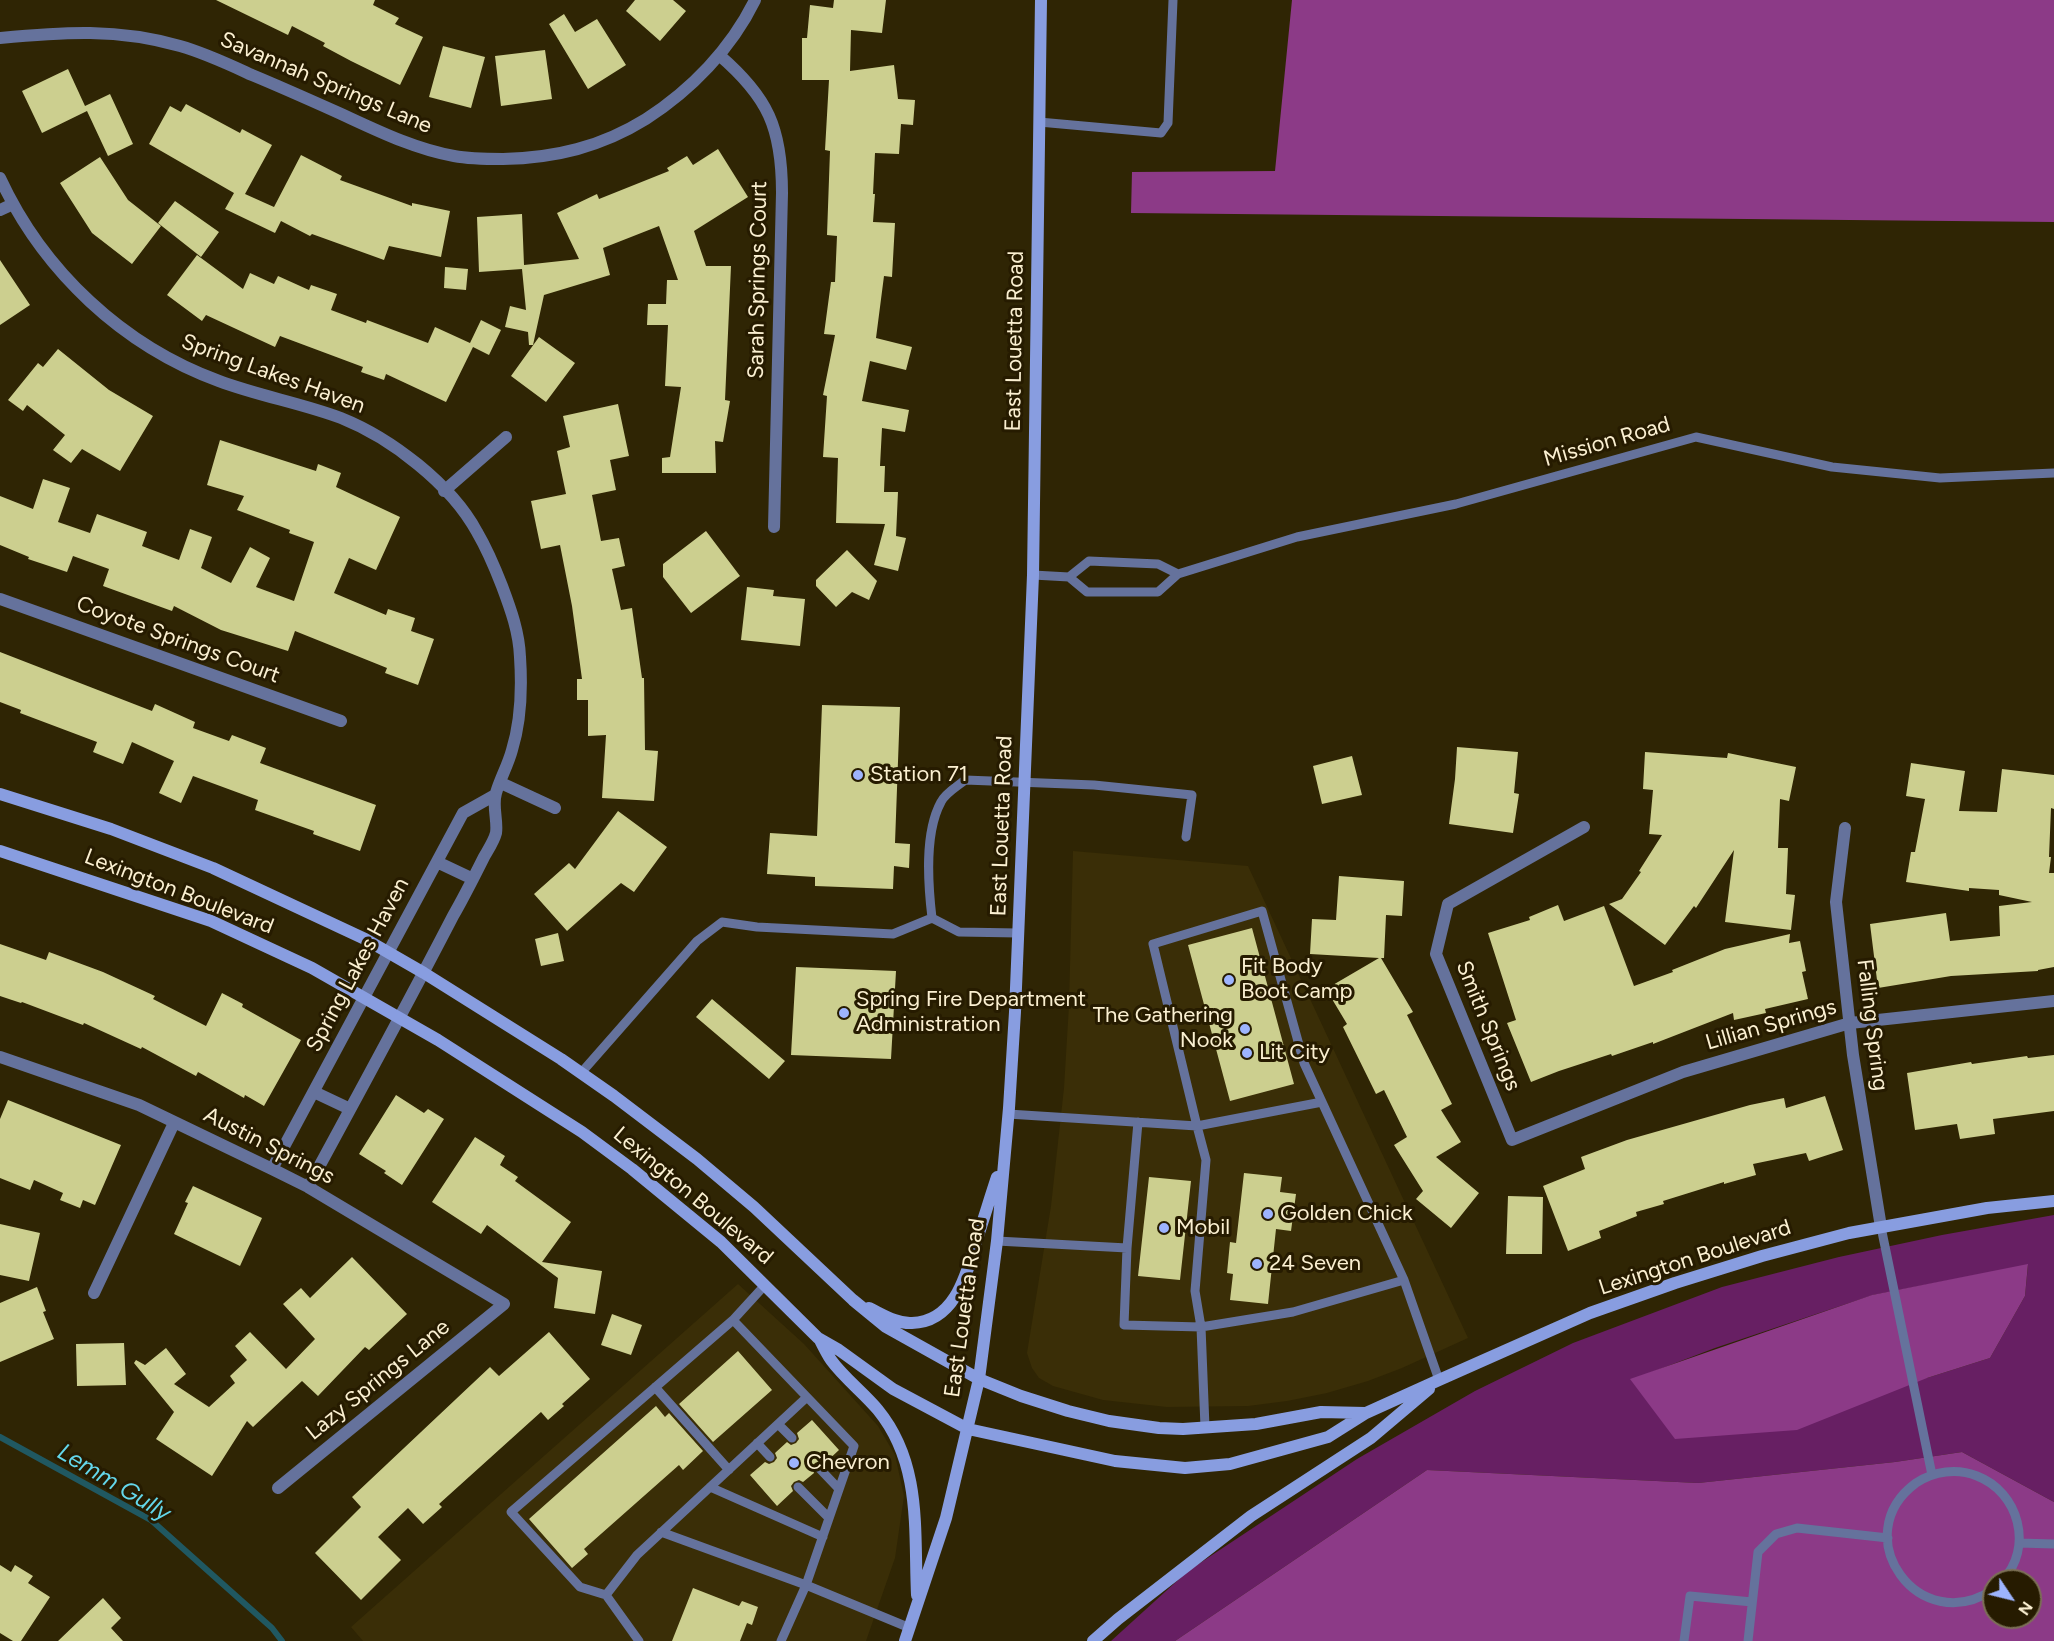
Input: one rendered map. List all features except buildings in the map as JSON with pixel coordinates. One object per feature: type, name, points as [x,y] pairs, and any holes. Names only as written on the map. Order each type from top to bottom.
[{"type":"main road","name":"East Louetta Road","points":[[905,1641],[946,1518],[979,1379],[997,1241],[1008,1114],[1033,575],[1041,0]]},
{"type":"main road","name":"Lexington Boulevard","points":[[0,794],[111,829],[213,868],[313,913],[424,973],[581,1073],[697,1159],[754,1207],[886,1328],[979,1379],[1068,1411],[1109,1421],[1159,1428],[1256,1424],[1321,1412],[1366,1413]]},
{"type":"main road","name":"Lexington Boulevard","points":[[0,851],[211,921],[312,968],[438,1040],[582,1131],[705,1228],[818,1338],[839,1350],[893,1389],[968,1429],[1115,1461],[1185,1468],[1230,1464],[1328,1437],[1366,1413],[1439,1380],[1590,1313],[1675,1283],[1762,1256],[1849,1233],[1987,1208],[2054,1201]]},
{"type":"main road","points":[[853,1300],[900,1322],[912,1323],[934,1318],[944,1311],[961,1286],[1004,1153]]},
{"type":"main road","points":[[818,1338],[831,1361],[879,1411],[902,1447],[913,1499],[917,1606]]},
{"type":"main road","points":[[1093,1641],[1126,1612],[1251,1516],[1371,1438],[1439,1380]]},
{"type":"street","name":"Savannah Springs Lane","points":[[0,38],[95,32],[136,35],[163,41],[203,53],[412,144],[454,156],[478,159],[533,158],[556,155],[596,144],[620,134],[677,97],[719,55],[743,22],[755,0]]},
{"type":"street","name":"Sarah Springs Court","points":[[719,55],[759,95],[774,129],[780,155],[782,193],[774,527]]},
{"type":"street","name":"Spring Lakes Haven","points":[[0,178],[13,204],[40,246],[67,279],[108,317],[141,342],[185,367],[218,381],[346,420],[398,448],[422,468],[458,505],[477,532],[508,601],[518,632],[521,659],[518,728],[495,795],[496,834],[308,1187]]},
{"type":"street","points":[[0,210],[13,204]]},
{"type":"street","points":[[444,491],[506,436]]},
{"type":"street","name":"Coyote Springs Court","points":[[0,599],[341,721]]},
{"type":"street","points":[[501,783],[555,807]]},
{"type":"street","name":"Spring Lakes Haven","points":[[272,1169],[463,813],[495,795]]},
{"type":"street","name":"Smith Springs","points":[[1512,1140],[1436,954],[1438,944],[1448,904],[1584,827]]},
{"type":"street","name":"Falling Spring","points":[[1845,828],[1836,902],[1850,1023],[1881,1227]]},
{"type":"street","points":[[437,862],[473,879]]},
{"type":"street","name":"Lillian Springs","points":[[1512,1140],[1683,1072],[1850,1023],[2054,1001]]},
{"type":"street","name":"Austin Springs","points":[[0,1057],[139,1106],[272,1169],[308,1187],[504,1304]]},
{"type":"street","points":[[314,1092],[350,1109]]},
{"type":"street","points":[[94,1293],[174,1123]]},
{"type":"street","name":"Lazy Springs Lane","points":[[278,1488],[504,1304]]},
{"type":"lane","points":[[1039,122],[1161,133],[1168,123],[1173,0]]},
{"type":"lane","name":"Mission Road","points":[[1033,575],[1069,577],[1087,592],[1158,592],[1178,574],[1297,537],[1456,504],[1696,437],[1832,466],[1929,477],[2054,473]]},
{"type":"lane","points":[[1069,577],[1089,561],[1158,564],[1178,574]]},
{"type":"lane","points":[[933,918],[928,887],[932,827],[941,800],[965,780],[1094,785],[1192,795],[1186,837]]},
{"type":"lane","points":[[1205,1427],[1201,1327],[1195,1291],[1206,1160],[1153,944],[1262,911],[1304,1064],[1404,1280],[1439,1380]]},
{"type":"lane","points":[[933,918],[959,932],[1018,933]]},
{"type":"lane","points":[[581,1073],[698,941],[722,922],[757,927],[893,934],[933,918]]},
{"type":"lane","points":[[1008,1114],[1197,1126],[1322,1102]]},
{"type":"lane","points":[[1138,1122],[1127,1248],[1124,1325],[1201,1327],[1293,1312],[1404,1280]]},
{"type":"lane","points":[[1881,1227],[1932,1475]]},
{"type":"lane","points":[[997,1241],[1127,1248]]},
{"type":"lane","points":[[639,1641],[606,1595],[580,1587],[511,1512],[733,1320],[765,1285]]},
{"type":"lane","points":[[733,1320],[854,1446],[806,1585],[781,1641]]},
{"type":"lane","points":[[655,1387],[729,1470]]},
{"type":"lane","points":[[606,1595],[637,1555],[807,1397]]},
{"type":"lane","points":[[778,1424],[792,1438]]},
{"type":"lane","points":[[757,1443],[770,1457]]},
{"type":"lane","points":[[819,1468],[839,1489]]},
{"type":"lane","points":[[1982,1595],[1973,1600],[1951,1604],[1930,1599],[1911,1588],[1897,1571],[1889,1551],[1888,1529],[1894,1508],[1907,1490],[1925,1477],[1946,1471],[1967,1472],[1988,1480],[2004,1494],[2015,1512],[2020,1534],[2017,1555],[2011,1569]]},
{"type":"lane","points":[[710,1487],[823,1536]]},
{"type":"lane","points":[[798,1487],[829,1518]]},
{"type":"lane","points":[[1748,1641],[1758,1551],[1776,1534],[1797,1528],[1888,1538]]},
{"type":"lane","points":[[662,1532],[806,1585],[910,1628]]},
{"type":"lane","points":[[2019,1543],[2054,1544]]},
{"type":"lane","points":[[1684,1641],[1690,1596],[1752,1602]]},
{"type":"shaded area","points":[[1292,0],[2054,0],[2054,222],[1131,213],[1132,172],[1275,171]]},
{"type":"shaded area","points":[[1073,851],[1248,866],[1468,1338],[1368,1381],[1327,1393],[1248,1406],[1167,1407],[1103,1400],[1053,1386],[1039,1378],[1032,1368],[1027,1353],[1051,1206],[1064,1088],[1069,1005]]},
{"type":"shaded area","points":[[2054,1215],[2054,1502],[1962,1452],[1895,1462],[1698,1483],[1427,1470],[1175,1641],[1111,1641],[1188,1571],[1357,1459],[1475,1391],[1573,1343],[1722,1287],[1839,1257],[1942,1235]],"holes":[[[2028,1265],[2025,1296],[1990,1358],[1927,1378],[1631,1380],[1715,1348],[1873,1295]]]},
{"type":"shaded area","points":[[2028,1264],[2025,1296],[1990,1358],[1927,1378],[1797,1430],[1675,1439],[1630,1379],[1872,1295]]},
{"type":"shaded area","points":[[738,1284],[804,1344],[878,1426],[895,1455],[904,1496],[895,1558],[866,1641],[363,1641],[351,1627]]},
{"type":"shaded area","points":[[1962,1452],[2054,1502],[2054,1641],[1175,1641],[1427,1470],[1698,1483],[1895,1462]]},
{"type":"waterway","name":"Lemm Gully","points":[[0,1437],[151,1520],[272,1628],[282,1641]]},
{"type":"place","name":"Station 71","points":[[858,775]]},
{"type":"place","name":"Fit Body Boot Camp","points":[[1229,980]]},
{"type":"place","name":"Spring Fire Department Administration","points":[[844,1013]]},
{"type":"place","name":"The Gathering Nook","points":[[1245,1029]]},
{"type":"place","name":"Lit City","points":[[1247,1053]]},
{"type":"place","name":"Golden Chick","points":[[1268,1214]]},
{"type":"place","name":"Mobil","points":[[1164,1228]]},
{"type":"place","name":"24 Seven","points":[[1257,1264]]},
{"type":"place","name":"Chevron","points":[[794,1463]]}]
